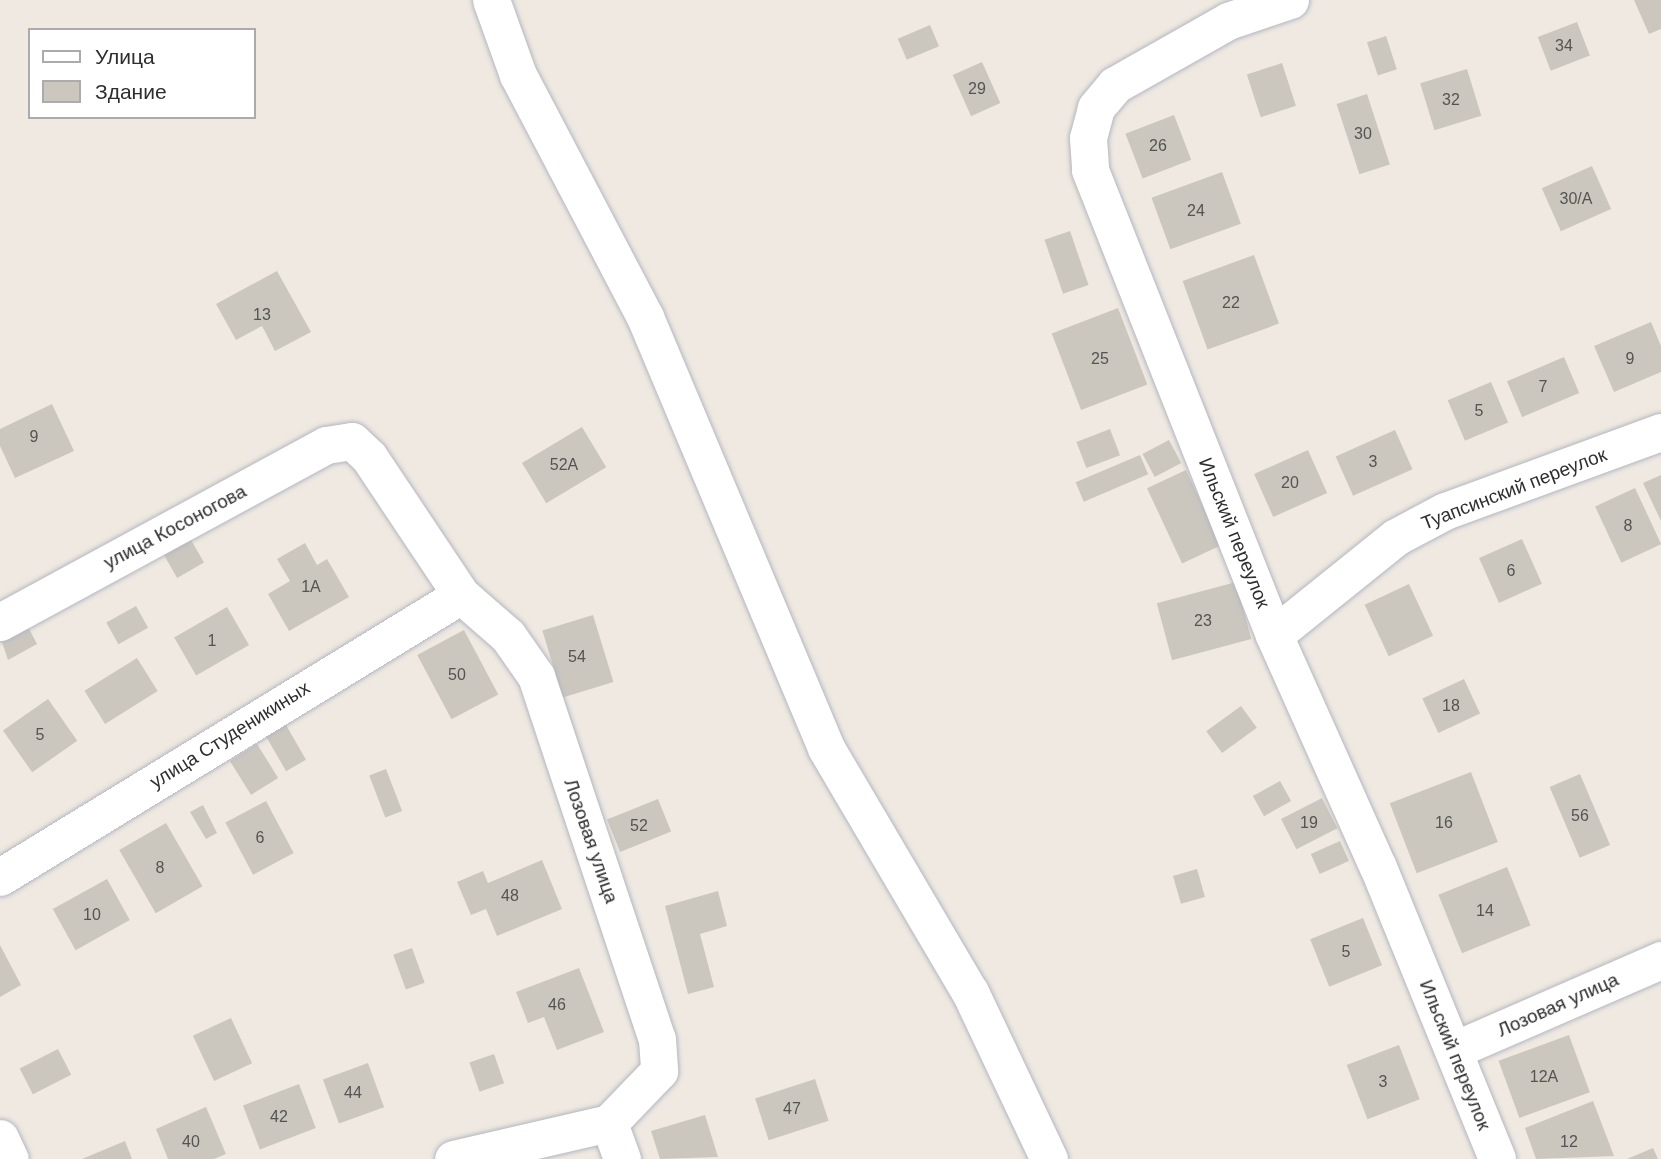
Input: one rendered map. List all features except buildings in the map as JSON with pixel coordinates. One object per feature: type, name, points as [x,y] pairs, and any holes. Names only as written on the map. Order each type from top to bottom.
[{"type":"street","points":[[491,0],[524,86],[645,317],[826,748],[970,992],[1049,1159]]},
{"type":"street","name":"Ильский переулок","points":[[1290,0],[1226,11],[1115,85],[1096,108],[1088,149],[1090,170],[1274,635],[1454,1051],[1497,1159]]},
{"type":"street","name":"Туапсинский переулок","points":[[1274,635],[1352,568],[1420,524],[1661,432]]},
{"type":"street","name":"Лозовая улица","points":[[352,442],[369,457],[461,594],[508,636],[536,676],[657,1039],[659,1071],[609,1123]]},
{"type":"street","name":"улица Косоногова","points":[[0,622],[326,444],[352,442]]},
{"type":"street","name":"улица Студеникиных","points":[[0,877],[461,594]]},
{"type":"street","name":"Лозовая улица","points":[[1454,1051],[1661,960]]},
{"type":"street","points":[[453,1159],[609,1123],[622,1159]]},
{"type":"street","points":[[0,1138],[10,1159]]}]
